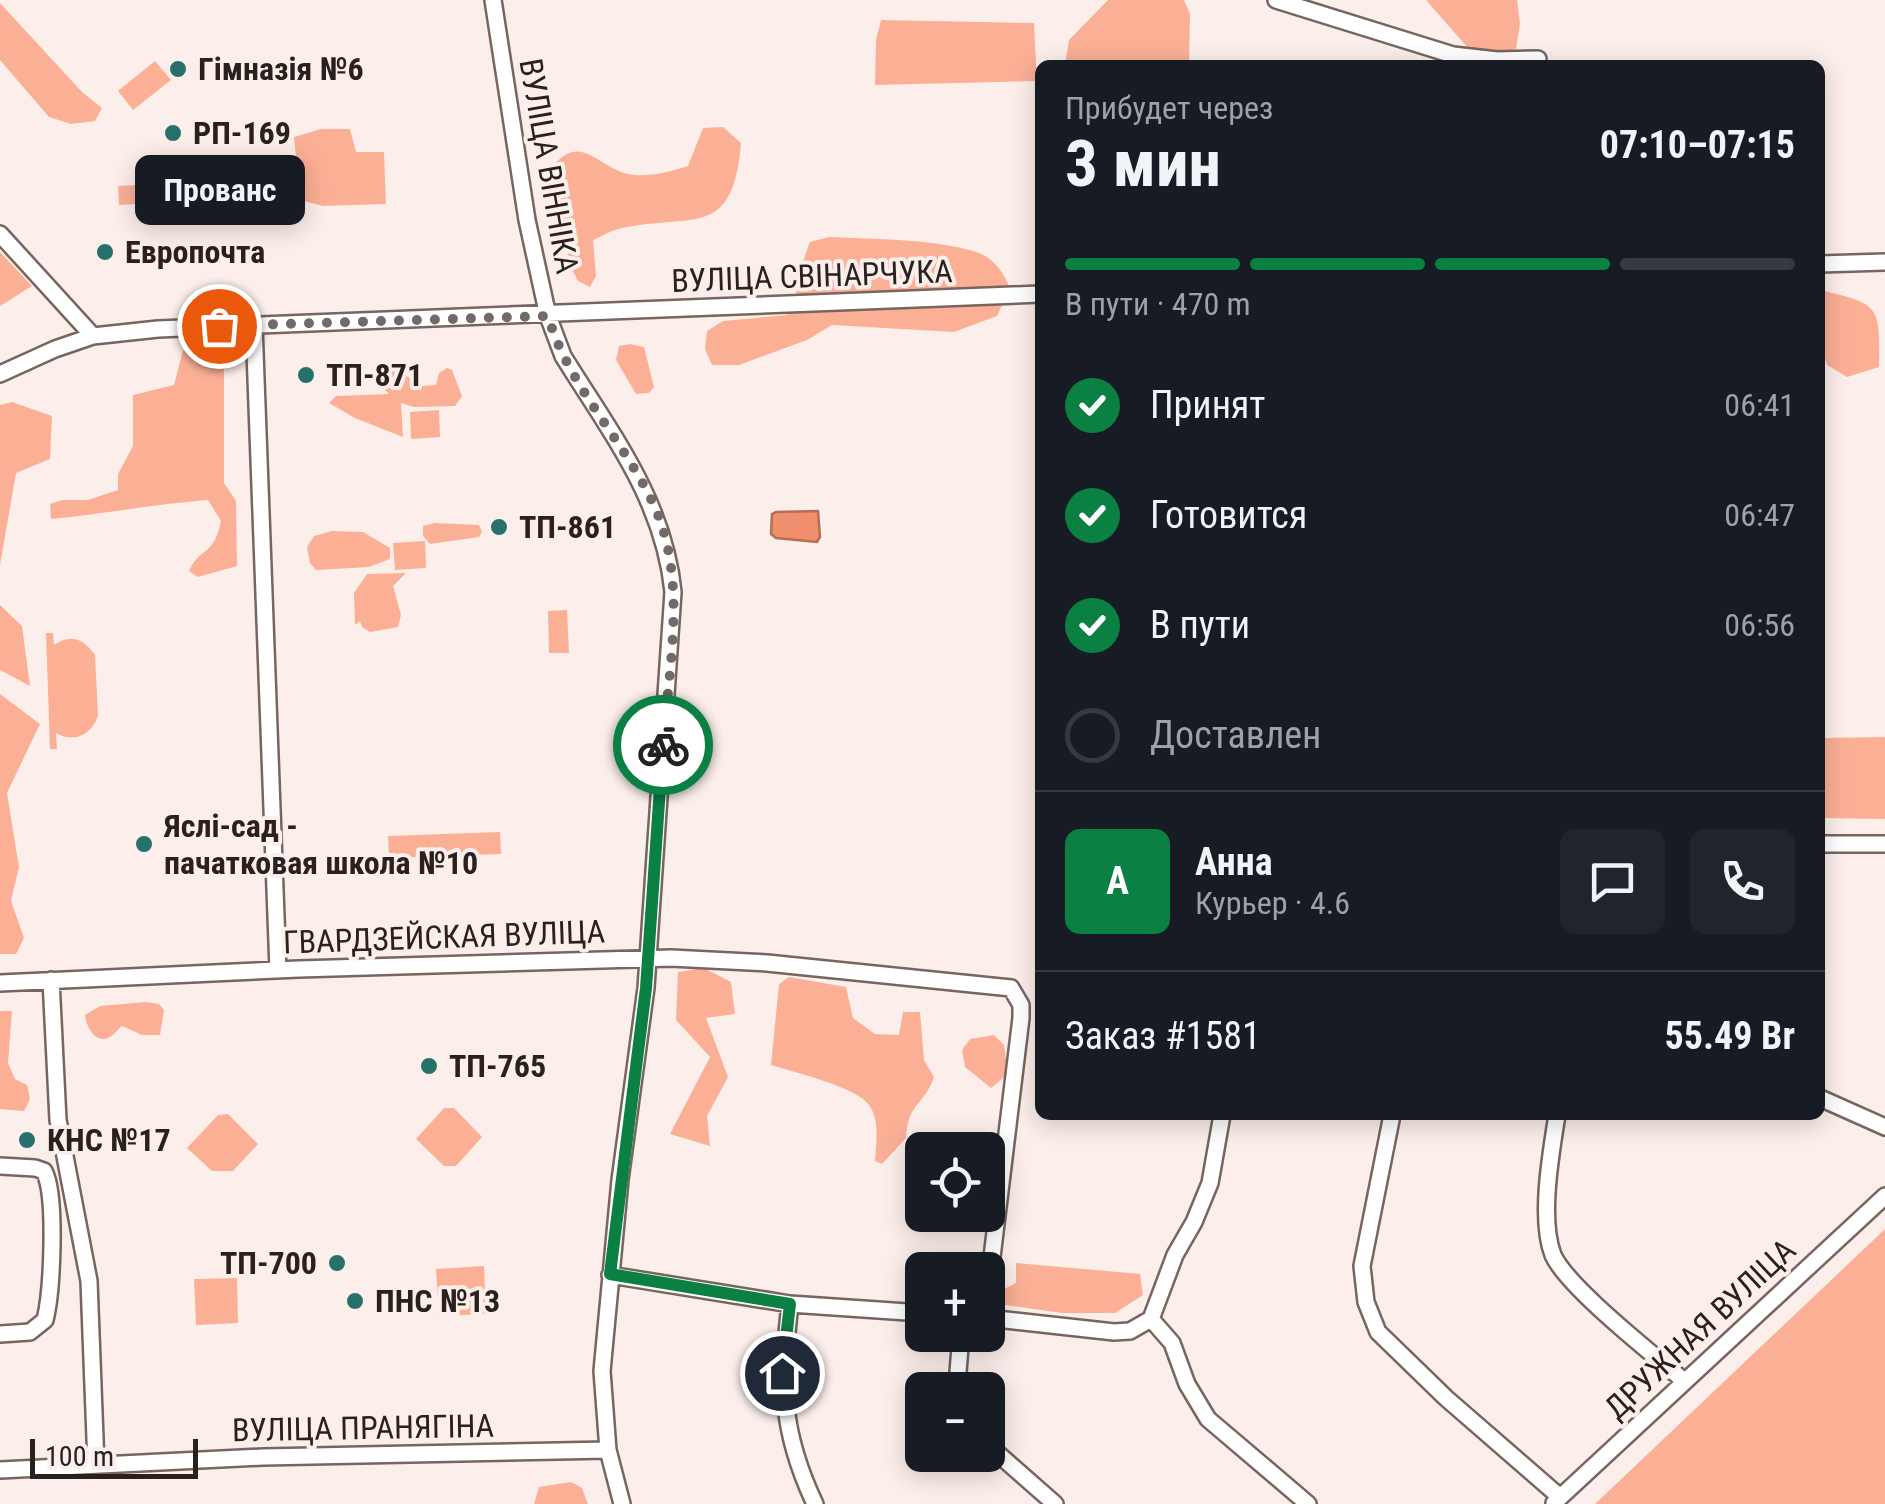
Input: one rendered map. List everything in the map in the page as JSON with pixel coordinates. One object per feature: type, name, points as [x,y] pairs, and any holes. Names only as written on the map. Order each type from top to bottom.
[{"type":"street","name":"ВУЛІЦА ВІННІКА","points":[[494,0],[521,184],[548,316],[562,356],[654,505],[670,563],[673,620],[648,958],[602,1371],[608,1450],[622,1504]]},
{"type":"street","points":[[1276,0],[1452,55],[1538,59]]},
{"type":"street","points":[[0,234],[93,336]]},
{"type":"street","points":[[1825,264],[1885,262]]},
{"type":"street","name":"ВУЛІЦА СВІНАРЧУКА","points":[[0,374],[93,336],[158,329],[1035,294]]},
{"type":"street","points":[[254,325],[278,970]]},
{"type":"street","points":[[1825,844],[1885,844]]},
{"type":"street","name":"ГВАРДЗЕЙСКАЯ ВУЛІЦА","points":[[0,982],[648,958],[767,963],[1011,988],[1021,1005],[1021,1018],[993,1252]]},
{"type":"street","points":[[51,980],[58,1120],[89,1280],[96,1466]]},
{"type":"street","points":[[1825,1100],[1885,1127]]},
{"type":"street","points":[[1005,1320],[1114,1332],[1130,1331],[1151,1319],[1175,1255],[1210,1183],[1221,1120]]},
{"type":"street","points":[[1391,1120],[1362,1266],[1366,1302],[1378,1332],[1556,1500]]},
{"type":"street","points":[[1556,1120],[1546,1206],[1554,1256],[1582,1292],[1683,1380]]},
{"type":"street","points":[[0,1166],[35,1168],[47,1174],[52,1236],[46,1320],[30,1332],[0,1334]]},
{"type":"street","name":"ДРУЖНАЯ ВУЛІЦА","points":[[1556,1500],[1885,1196]]},
{"type":"street","points":[[610,1274],[790,1304],[905,1312]]},
{"type":"street","points":[[790,1304],[782,1373],[787,1428],[815,1504]]},
{"type":"street","points":[[1151,1319],[1172,1342],[1188,1384],[1208,1419],[1308,1504]]},
{"type":"street","name":"ВУЛІЦА ПРАНЯГІНА","points":[[0,1470],[263,1457],[608,1450]]},
{"type":"street","points":[[1005,1460],[1055,1504]]},
{"type":"shaded area","points":[[1108,0],[1184,0],[1190,14],[1189,60],[1066,60],[1069,40]]},
{"type":"shaded area","points":[[1426,0],[1517,0],[1520,24],[1516,49],[1496,53],[1468,48]]},
{"type":"shaded area","points":[[0,3],[82,92],[102,108],[95,121],[71,124],[49,117],[0,60]]},
{"type":"shaded area","points":[[881,20],[1034,23],[1035,81],[875,85],[876,40]]},
{"type":"shaded area","points":[[155,61],[171,80],[133,110],[118,91]]},
{"type":"shaded area","points":[[723,127],[741,143],[737,174],[719,209],[689,220],[618,229],[593,240],[596,276],[590,287],[578,281],[570,266],[553,166],[572,152],[580,152],[624,173],[665,172],[688,166],[703,128]]},
{"type":"shaded area","points":[[321,129],[350,129],[356,152],[384,152],[386,204],[323,206],[300,200],[294,137]]},
{"type":"shaded area","points":[[174,183],[175,202],[119,205],[118,186]]},
{"type":"shaded area","points":[[829,237],[905,240],[963,248],[990,259],[1010,288],[997,316],[954,332],[832,325],[807,340],[739,365],[712,365],[705,349],[707,331],[723,321],[787,315],[810,242]]},
{"type":"shaded area","points":[[0,252],[32,286],[0,306]]},
{"type":"shaded area","points":[[1825,291],[1866,304],[1873,311],[1879,331],[1879,367],[1847,377],[1827,365]]},
{"type":"shaded area","points":[[619,346],[644,347],[654,387],[649,393],[636,394],[616,360]]},
{"type":"shaded area","points":[[224,349],[224,483],[236,501],[237,566],[198,577],[189,571],[215,540],[221,521],[208,500],[51,519],[50,504],[88,500],[118,490],[118,474],[133,446],[133,395],[174,385],[183,350]]},
{"type":"shaded area","points":[[389,364],[421,386],[436,385],[439,373],[447,368],[452,370],[462,396],[455,406],[414,407],[401,403],[403,437],[329,403],[336,396],[389,394],[373,378],[376,367]]},
{"type":"shaded area","points":[[12,402],[52,416],[50,459],[16,473],[0,565],[0,405]]},
{"type":"shaded area","points":[[439,410],[440,437],[411,439],[410,412]]},
{"type":"shaded area","points":[[818,511],[817,542],[776,538],[771,534],[772,514],[776,512]]},
{"type":"shaded area","points":[[479,525],[482,532],[479,537],[430,544],[423,536],[423,526]]},
{"type":"shaded area","points":[[332,531],[363,532],[390,548],[390,559],[369,567],[316,570],[310,563],[307,547],[314,536]]},
{"type":"shaded area","points":[[425,541],[426,568],[395,570],[393,543]]},
{"type":"shaded area","points":[[406,573],[393,586],[401,615],[398,627],[370,632],[360,621],[355,625],[354,593],[367,574]]},
{"type":"shaded area","points":[[0,605],[22,626],[30,686],[0,670]]},
{"type":"shaded area","points":[[567,610],[569,653],[549,653],[548,611]]},
{"type":"shaded area","points":[[46,633],[53,633],[54,645],[66,639],[77,640],[95,655],[98,715],[82,735],[69,738],[56,733],[57,749],[50,749]]},
{"type":"shaded area","points":[[0,694],[40,724],[7,793],[19,867],[11,901],[24,938],[16,954],[0,954]]},
{"type":"shaded area","points":[[1885,737],[1885,819],[1825,818],[1825,738]]},
{"type":"shaded area","points":[[500,832],[501,854],[389,858],[388,836]]},
{"type":"shaded area","points":[[704,968],[731,982],[735,1014],[706,1018],[728,1077],[707,1116],[710,1146],[670,1134],[710,1057],[676,1020],[678,972]]},
{"type":"shaded area","points":[[789,977],[846,987],[853,1018],[875,1034],[899,1035],[903,1012],[920,1012],[924,1060],[934,1077],[910,1117],[905,1139],[882,1164],[875,1161],[875,1118],[862,1098],[839,1086],[771,1065],[779,984]]},
{"type":"shaded area","points":[[159,1004],[164,1010],[160,1035],[142,1035],[122,1026],[105,1039],[92,1033],[87,1024],[85,1015],[100,1006]]},
{"type":"shaded area","points":[[0,1011],[12,1011],[8,1063],[15,1079],[27,1085],[30,1099],[24,1111],[0,1109]]},
{"type":"shaded area","points":[[994,1035],[1004,1045],[1008,1074],[991,1088],[965,1067],[962,1050],[970,1039]]},
{"type":"shaded area","points":[[444,1108],[454,1108],[482,1137],[456,1166],[444,1166],[416,1139]]},
{"type":"shaded area","points":[[228,1114],[258,1144],[233,1171],[212,1171],[187,1148],[218,1115]]},
{"type":"shaded area","points":[[1885,1229],[1885,1504],[1595,1504]]},
{"type":"shaded area","points":[[1016,1263],[1140,1274],[1143,1295],[1115,1313],[1062,1313],[1005,1305],[1005,1288],[1016,1283]]},
{"type":"shaded area","points":[[484,1266],[486,1314],[439,1316],[436,1269]]},
{"type":"shaded area","points":[[237,1278],[238,1323],[196,1325],[194,1279]]},
{"type":"shaded area","points":[[571,1482],[582,1488],[588,1504],[534,1504],[539,1487]]},
{"type":"way so far","points":[[219,326],[548,316],[562,356],[654,505],[664,538],[670,563],[673,620],[663,745]]},
{"type":"place","name":"Гімназія №6","points":[[178,69]]},
{"type":"place","name":"РП-169","points":[[173,133]]},
{"type":"place","name":"Европочта","points":[[105,252]]},
{"type":"place","name":"Прованс","points":[[219,326]]},
{"type":"place","name":"ТП-871","points":[[306,375]]},
{"type":"place","name":"ТП-861","points":[[499,527]]},
{"type":"place","name":"Яслі-сад - пачатковая школа №10","points":[[144,844]]},
{"type":"place","name":"ТП-765","points":[[429,1066]]},
{"type":"place","name":"КНС №17","points":[[27,1140]]},
{"type":"place","name":"ТП-700","points":[[337,1263]]},
{"type":"place","name":"ПНС №13","points":[[355,1301]]},
{"type":"route","points":[[663,745],[646,988],[610,1274],[790,1304],[782,1373]]}]
